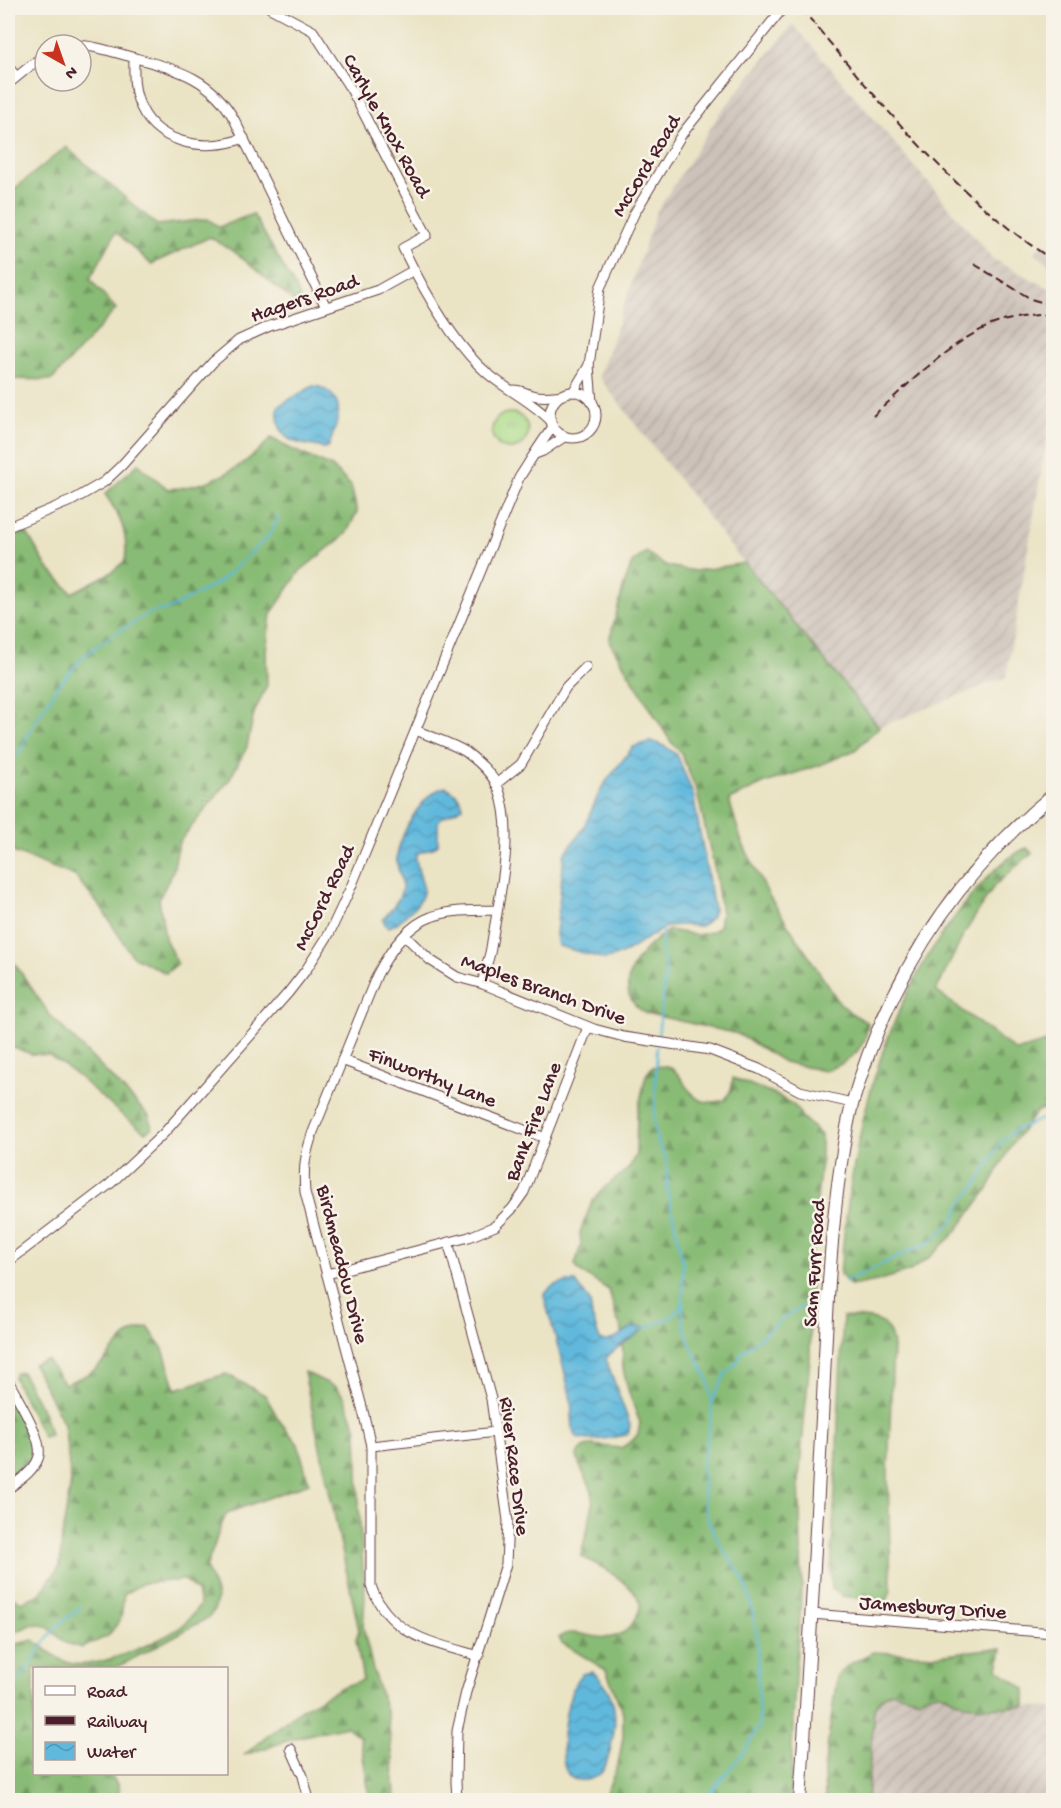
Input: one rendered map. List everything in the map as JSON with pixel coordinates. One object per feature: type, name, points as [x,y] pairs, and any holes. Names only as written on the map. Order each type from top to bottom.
[{"type":"main road","name":"Sam Furr Road","points":[[800,1800],[832,1251],[840,1167],[852,1103],[890,1002],[930,931],[950,901],[990,852],[1015,826],[1053,794]]},
{"type":"street","name":"Carlyle Knox Road","points":[[270,8],[313,30],[352,91],[427,235],[403,248],[414,270]]},
{"type":"street","name":"McCord Road","points":[[535,454],[564,437],[579,438],[592,428],[596,415],[592,403],[589,365],[600,288],[634,214],[682,134],[783,8]]},
{"type":"street","points":[[93,47],[183,72],[207,86],[226,105],[326,307]]},
{"type":"street","points":[[134,58],[134,85],[138,101],[150,122],[162,132],[176,140],[201,145],[218,145],[244,138]]},
{"type":"street","points":[[8,84],[33,64]]},
{"type":"street","points":[[8,66],[16,77]]},
{"type":"street","name":"Hagers Road","points":[[8,527],[73,500],[104,482],[122,465],[213,362],[232,345],[270,326],[378,290],[414,270]]},
{"type":"street","points":[[414,270],[428,296],[461,343],[483,370],[500,384],[513,390],[546,398],[568,393],[582,394],[592,403]]},
{"type":"street","name":"McCord Road","points":[[8,1263],[137,1160],[288,993],[306,970],[336,920],[519,478],[552,424],[550,412],[554,403],[568,393],[589,365]]},
{"type":"street","points":[[513,390],[518,396],[537,407],[564,437]]},
{"type":"street","points":[[496,784],[521,764],[566,687],[586,667]]},
{"type":"street","points":[[416,730],[465,752],[486,770],[496,784],[504,807],[507,830],[497,910],[483,984]]},
{"type":"street","name":"Birdmeadow Drive","points":[[479,1656],[422,1640],[402,1628],[388,1616],[376,1599],[371,1586],[371,1446],[305,1192],[305,1157],[342,1060],[388,954],[413,927],[430,917],[454,912],[497,910]]},
{"type":"street","name":"Maples Branch Drive","points":[[405,936],[442,969],[457,977],[483,984],[588,1027],[611,1035],[710,1050],[759,1069],[800,1091],[852,1103]]},
{"type":"street","name":"Bank Fire Lane","points":[[327,1274],[469,1237],[495,1226],[512,1209],[524,1192],[588,1027]]},
{"type":"street","name":"Finworthy Lane","points":[[342,1060],[545,1138]]},
{"type":"street","name":"River Race Drive","points":[[448,1242],[492,1399],[508,1521],[506,1564],[466,1692],[457,1731],[457,1800]]},
{"type":"street","points":[[8,1380],[39,1441],[40,1448],[35,1465],[8,1489]]},
{"type":"street","points":[[371,1446],[496,1432]]},
{"type":"street","name":"Jamesburg Drive","points":[[811,1614],[1053,1633]]},
{"type":"street","points":[[291,1749],[303,1776],[309,1800]]},
{"type":"shaded area","points":[[793,24],[994,260],[1053,290],[1053,403],[1006,677],[879,727],[732,548],[599,377],[656,213],[720,113]]},
{"type":"shaded area","points":[[1043,243],[1053,251],[1053,267],[1034,253]]},
{"type":"shaded area","points":[[977,258],[996,273],[1023,289],[1053,300],[1053,317],[1002,327],[964,347],[938,366],[932,358],[974,326],[989,318],[1031,309],[969,266]]},
{"type":"shaded area","points":[[891,1692],[911,1697],[941,1693],[969,1706],[1053,1708],[1053,1800],[867,1800],[874,1708],[880,1699]]},
{"type":"green space","points":[[66,147],[157,225],[208,219],[219,227],[253,214],[299,294],[301,308],[236,253],[210,237],[151,264],[116,232],[90,279],[116,309],[52,380],[8,379],[8,194]]},
{"type":"green space","points":[[510,413],[523,418],[528,431],[523,444],[510,449],[497,444],[492,431],[497,418]]},
{"type":"green space","points":[[271,438],[332,467],[351,486],[357,512],[346,534],[300,571],[271,614],[266,651],[267,685],[254,713],[247,747],[229,780],[179,842],[173,871],[159,899],[165,938],[177,964],[166,973],[132,956],[102,909],[75,876],[8,850],[8,600],[11,599],[8,581],[8,535],[24,528],[47,567],[72,593],[110,573],[125,561],[126,542],[122,525],[105,494],[138,464],[168,489],[183,487],[225,474],[261,449]]},
{"type":"green space","points":[[646,552],[666,566],[695,571],[745,563],[879,727],[855,750],[820,765],[765,783],[729,800],[741,840],[769,896],[838,1001],[851,1013],[868,1023],[865,1040],[856,1053],[841,1064],[824,1071],[784,1062],[738,1034],[645,1013],[634,1003],[628,992],[628,980],[632,969],[639,957],[659,937],[669,930],[697,935],[711,932],[719,926],[721,913],[716,876],[697,792],[681,753],[671,742],[609,641],[632,563]]},
{"type":"green space","points":[[1027,848],[1032,853],[994,886],[964,934],[936,991],[1016,1051],[1053,1040],[1053,1105],[1037,1111],[1012,1144],[988,1189],[955,1233],[931,1256],[910,1271],[851,1286],[840,1274],[852,1175],[874,1079],[890,1033],[910,989],[934,946],[964,905],[1001,865]]},
{"type":"green space","points":[[8,954],[50,1015],[149,1116],[152,1128],[145,1132],[49,1055],[31,1054],[8,1045]]},
{"type":"green space","points":[[667,1066],[674,1070],[689,1090],[702,1101],[725,1100],[731,1090],[733,1078],[772,1093],[794,1105],[802,1117],[821,1135],[821,1162],[811,1255],[810,1358],[799,1478],[802,1586],[795,1676],[790,1800],[603,1800],[618,1765],[623,1737],[623,1714],[606,1670],[562,1643],[559,1638],[574,1633],[603,1638],[613,1637],[623,1633],[632,1624],[640,1607],[639,1599],[626,1584],[607,1570],[581,1556],[593,1499],[577,1454],[591,1445],[621,1448],[638,1434],[640,1423],[623,1369],[622,1329],[616,1317],[609,1290],[579,1271],[575,1265],[581,1245],[580,1232],[592,1202],[604,1188],[629,1168],[636,1154],[637,1115],[646,1075],[652,1067]]},
{"type":"green space","points":[[843,1317],[876,1320],[882,1323],[891,1336],[893,1346],[888,1476],[891,1589],[888,1599],[882,1601],[842,1596],[832,1589]]},
{"type":"green space","points":[[148,1327],[163,1349],[176,1389],[226,1374],[265,1395],[279,1420],[298,1444],[309,1483],[227,1513],[206,1567],[217,1599],[213,1612],[208,1618],[118,1667],[33,1667],[33,1775],[112,1775],[118,1786],[120,1800],[8,1800],[8,1650],[16,1644],[34,1640],[55,1656],[69,1663],[94,1663],[127,1653],[172,1632],[185,1624],[200,1605],[197,1592],[185,1580],[143,1583],[124,1594],[121,1619],[108,1636],[82,1648],[66,1643],[46,1626],[34,1624],[8,1633],[8,1593],[21,1602],[40,1594],[60,1566],[62,1536],[71,1482],[64,1424],[33,1364],[47,1360],[65,1384],[101,1365],[119,1343]]},
{"type":"green space","points":[[22,1372],[45,1416],[50,1435],[43,1437],[14,1378],[16,1373]]},
{"type":"green space","points":[[304,1372],[336,1387],[344,1397],[357,1429],[365,1597],[363,1627],[374,1674],[387,1714],[393,1759],[395,1800],[370,1800],[360,1737],[346,1726],[299,1737],[244,1755],[300,1710],[342,1687],[363,1680],[356,1640],[359,1630]]},
{"type":"green space","points":[[8,1394],[28,1437],[32,1455],[21,1470],[8,1480]]},
{"type":"green space","points":[[1002,1649],[998,1669],[1025,1689],[1025,1706],[999,1708],[972,1706],[941,1693],[934,1693],[920,1699],[891,1692],[880,1699],[874,1708],[867,1800],[825,1800],[824,1771],[837,1676],[848,1665],[873,1652],[936,1655]]},
{"type":"water","points":[[313,386],[328,392],[338,405],[336,425],[329,446],[324,448],[289,439],[280,428],[278,419],[280,405]]},
{"type":"water","points":[[651,741],[666,747],[677,755],[693,794],[714,910],[711,918],[701,926],[667,927],[629,950],[604,959],[558,946],[556,934],[564,855],[583,829],[602,787],[633,747]]},
{"type":"water","points":[[446,787],[459,798],[463,807],[441,818],[438,822],[438,844],[435,847],[416,854],[423,885],[421,898],[400,920],[387,927],[383,920],[397,901],[402,888],[397,856],[403,836],[421,805],[437,790]]},
{"type":"water","points":[[576,1282],[590,1302],[592,1317],[600,1340],[612,1340],[633,1327],[645,1328],[608,1355],[606,1359],[630,1425],[626,1435],[585,1440],[574,1434],[571,1400],[544,1296],[554,1286]]},
{"type":"water","points":[[593,1672],[607,1688],[611,1697],[615,1726],[605,1768],[591,1779],[577,1780],[568,1774],[564,1766],[564,1724],[575,1684],[584,1673]]},
{"type":"waterway","points":[[8,764],[22,748],[30,730],[57,687],[83,657],[107,638],[149,613],[171,608],[219,582],[272,532],[278,517]]},
{"type":"waterway","points":[[658,1037],[666,967],[662,955],[662,927]]},
{"type":"waterway","points":[[657,1047],[654,1121],[657,1142],[667,1160],[667,1188],[683,1263],[683,1320],[690,1344],[708,1379],[712,1400],[702,1467],[704,1506],[710,1525],[723,1549],[742,1576],[749,1594],[757,1636],[759,1726],[745,1750],[704,1800]]},
{"type":"waterway","points":[[845,1281],[930,1242],[953,1221],[963,1201],[975,1187],[1001,1142],[1015,1130],[1054,1114]]},
{"type":"waterway","points":[[712,1400],[726,1373],[735,1365],[743,1351],[784,1318],[817,1298]]},
{"type":"waterway","points":[[645,1328],[671,1316],[682,1304]]},
{"type":"waterway","points":[[8,1696],[55,1628],[81,1607]]},
{"type":"railway","points":[[801,8],[918,144],[983,206],[1017,235],[1054,261]]},
{"type":"railway","points":[[974,264],[1031,299],[1054,306]]},
{"type":"railway","points":[[873,416],[930,365],[961,341],[994,324],[1031,316],[1054,314]]}]
